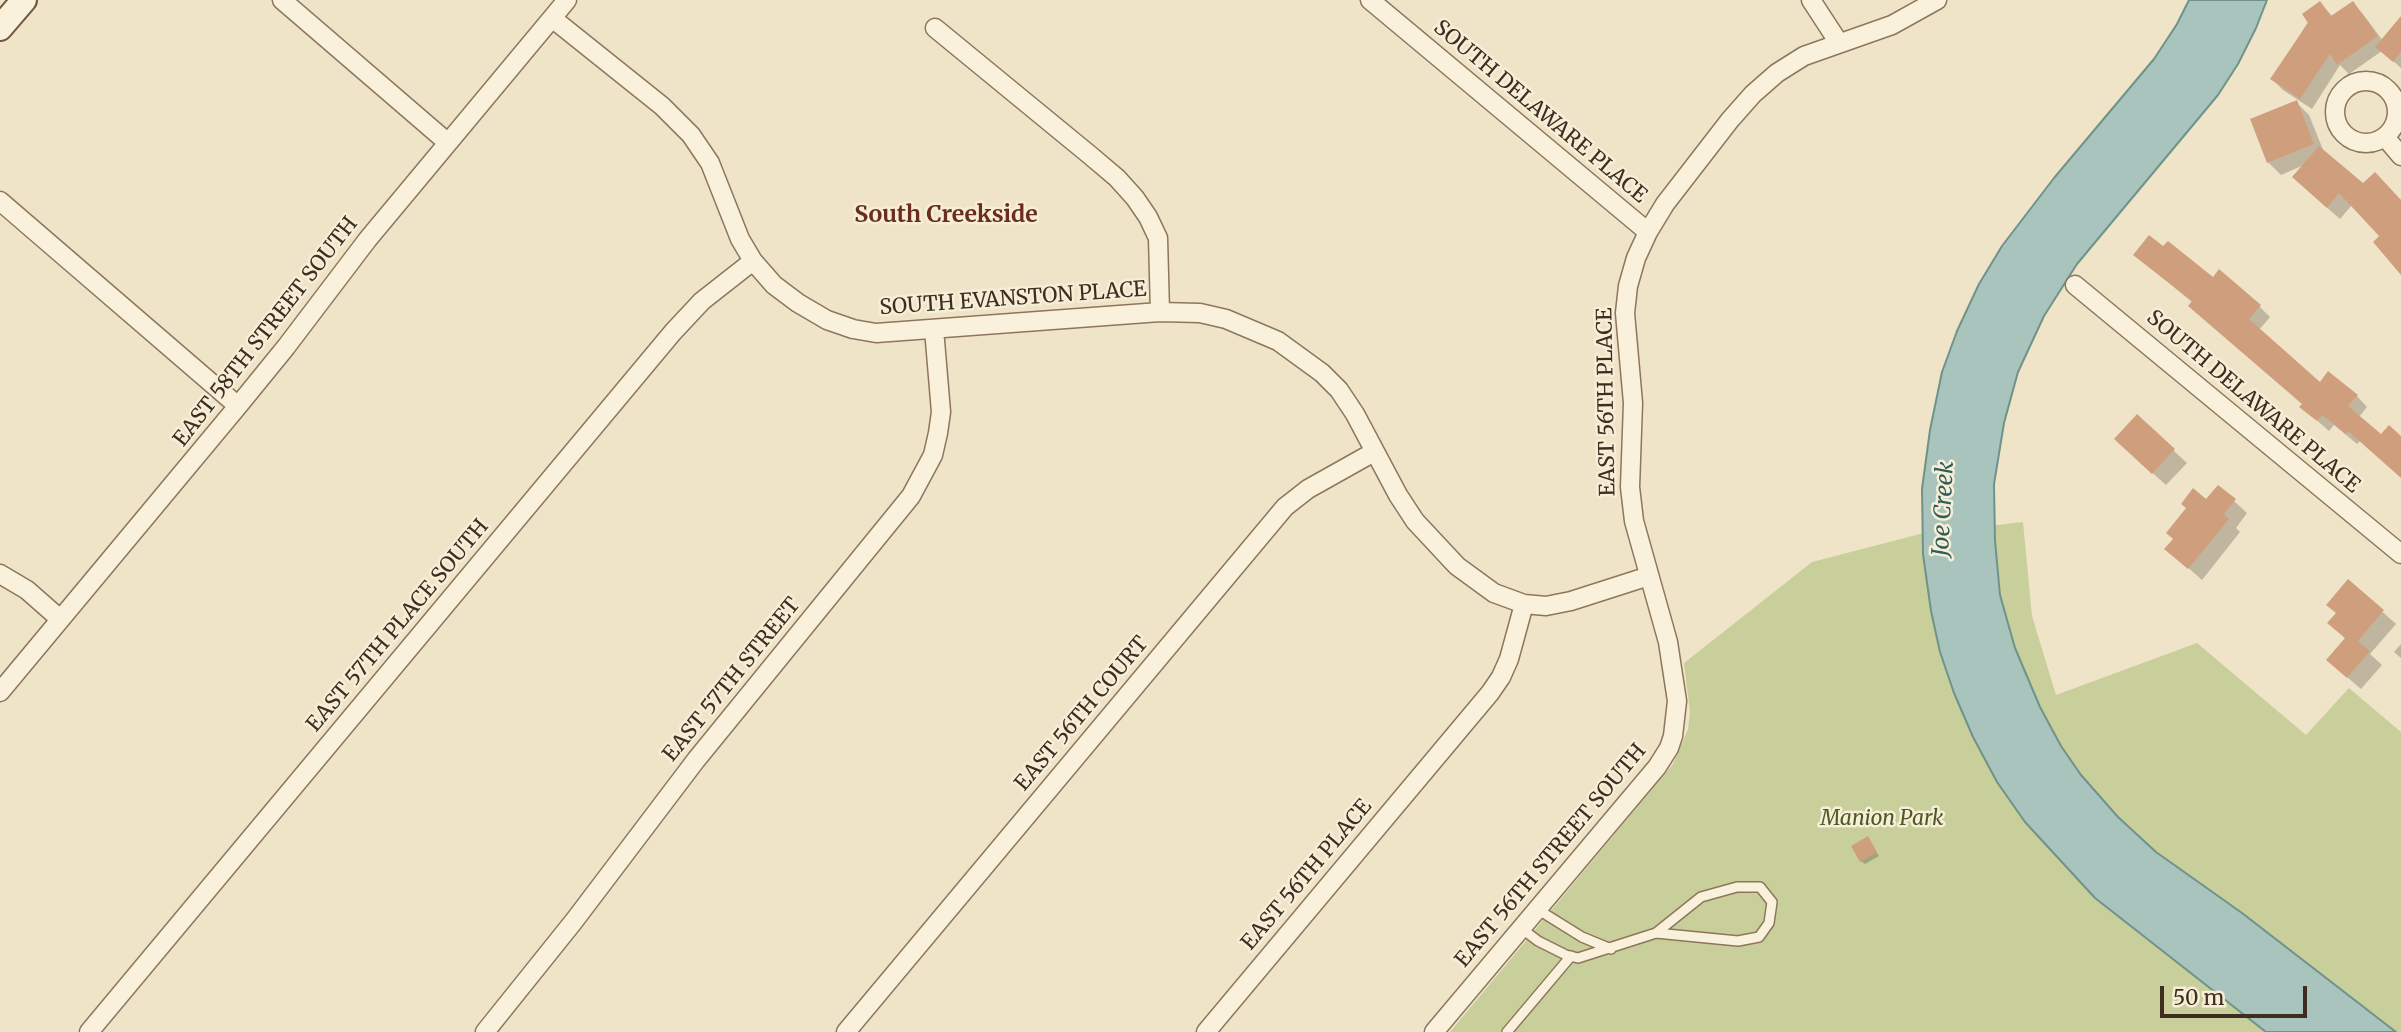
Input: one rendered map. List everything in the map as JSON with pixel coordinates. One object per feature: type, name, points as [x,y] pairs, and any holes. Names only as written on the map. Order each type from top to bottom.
[{"type":"street","points":[[0,28],[24,0]]},
{"type":"street","points":[[282,0],[447,142]]},
{"type":"street","name":"EAST 58TH STREET SOUTH","points":[[0,692],[238,406],[447,142],[567,0]]},
{"type":"street","name":"SOUTH DELAWARE PLACE","points":[[1370,0],[1648,232]]},
{"type":"street","points":[[1811,0],[1839,43]]},
{"type":"street","name":"EAST 56TH PLACE","points":[[1649,576],[1634,521],[1630,487],[1633,404],[1625,313],[1628,286],[1636,258],[1648,232],[1665,204],[1730,120],[1753,94],[1777,73],[1804,56],[1892,25],[1937,0]]},
{"type":"street","name":"SOUTH EVANSTON PLACE","points":[[552,18],[662,106],[691,135],[710,163],[740,239],[753,261],[774,285],[798,303],[836,323],[876,333],[1160,312],[1200,313],[1226,319],[1278,341],[1339,390],[1404,503],[1436,544],[1457,566],[1494,593],[1524,604]]},
{"type":"street","points":[[936,28],[1108,171],[1135,198],[1158,238],[1160,312]]},
{"type":"street","points":[[2385,137],[2401,156]]},
{"type":"street","points":[[0,201],[238,406]]},
{"type":"street","name":"EAST 57TH PLACE SOUTH","points":[[89,1032],[673,332],[702,301],[753,261]]},
{"type":"street","name":"SOUTH DELAWARE PLACE","points":[[2076,285],[2401,554]]},
{"type":"street","name":"EAST 57TH STREET","points":[[485,1032],[575,921],[696,760],[911,496],[933,455],[941,412],[934,329]]},
{"type":"street","name":"EAST 56TH COURT","points":[[846,1032],[1285,507],[1308,489],[1374,452]]},
{"type":"street","points":[[0,574],[27,590],[61,619]]},
{"type":"street","points":[[1524,604],[1546,606],[1571,601],[1649,576]]},
{"type":"street","name":"EAST 56TH STREET SOUTH","points":[[1434,1032],[1636,793],[1669,748],[1677,701],[1668,642],[1649,576]]},
{"type":"street","name":"EAST 56TH PLACE","points":[[1206,1032],[1490,693],[1509,659],[1524,604]]},
{"type":"lane","points":[[1521,928],[1538,941],[1578,958],[1656,933],[1701,897],[1737,887],[1760,887],[1772,902],[1769,923],[1759,937],[1738,941],[1656,933]]},
{"type":"lane","points":[[1537,909],[1582,937],[1611,949]]},
{"type":"lane","points":[[1507,1032],[1571,956]]},
{"type":"green space","name":"Manion Park","points":[[2023,522],[2032,616],[2056,695],[2197,643],[2306,735],[2349,688],[2401,732],[2401,1032],[1450,1032],[1673,764],[1688,729],[1690,712],[1684,663],[1812,562],[1920,534]]},
{"type":"water","name":"Joe Creek","points":[[2189,0],[2267,0],[2238,64],[2218,95],[2077,264],[2044,316],[2018,372],[2004,423],[1994,484],[2000,595],[2015,648],[2040,707],[2061,746],[2081,775],[2118,817],[2156,852],[2242,913],[2396,1032],[2266,1032],[2095,898],[2025,822],[1997,782],[1954,693],[1940,652],[1931,611],[1923,554],[1922,489],[1942,372],[1957,331],[1979,284],[2002,246],[2054,178],[2154,59]]},
{"type":"building","points":[[2320,1],[2331,16],[2353,1],[2378,36],[2337,65],[2330,54],[2300,99],[2270,79],[2308,23],[2302,14]]},
{"type":"building","points":[[2401,16],[2401,52],[2393,62],[2375,47]]},
{"type":"building","points":[[2297,100],[2314,144],[2267,163],[2250,119]]},
{"type":"building","points":[[2319,146],[2363,183],[2375,172],[2401,200],[2401,275],[2373,242],[2379,236],[2339,193],[2327,208],[2292,177]]},
{"type":"building","points":[[2149,235],[2163,246],[2168,241],[2213,277],[2219,269],[2261,305],[2249,319],[2320,382],[2328,371],[2358,395],[2348,406],[2381,434],[2389,425],[2401,436],[2401,478],[2348,431],[2346,434],[2322,415],[2317,421],[2299,407],[2302,404],[2188,306],[2192,301],[2133,255]]},
{"type":"building","points":[[2137,414],[2175,449],[2152,474],[2114,439]]},
{"type":"building","points":[[2218,485],[2236,499],[2224,514],[2229,519],[2188,569],[2164,549],[2173,539],[2166,533],[2186,508],[2181,504],[2193,488],[2206,499]]},
{"type":"building","points":[[2348,579],[2384,610],[2358,641],[2370,651],[2347,678],[2326,660],[2345,638],[2327,623],[2336,613],[2326,605]]},
{"type":"building","points":[[1868,836],[1877,852],[1860,862],[1851,846]]},
{"type":"district","name":"South Creekside","points":[[946,215]]}]
